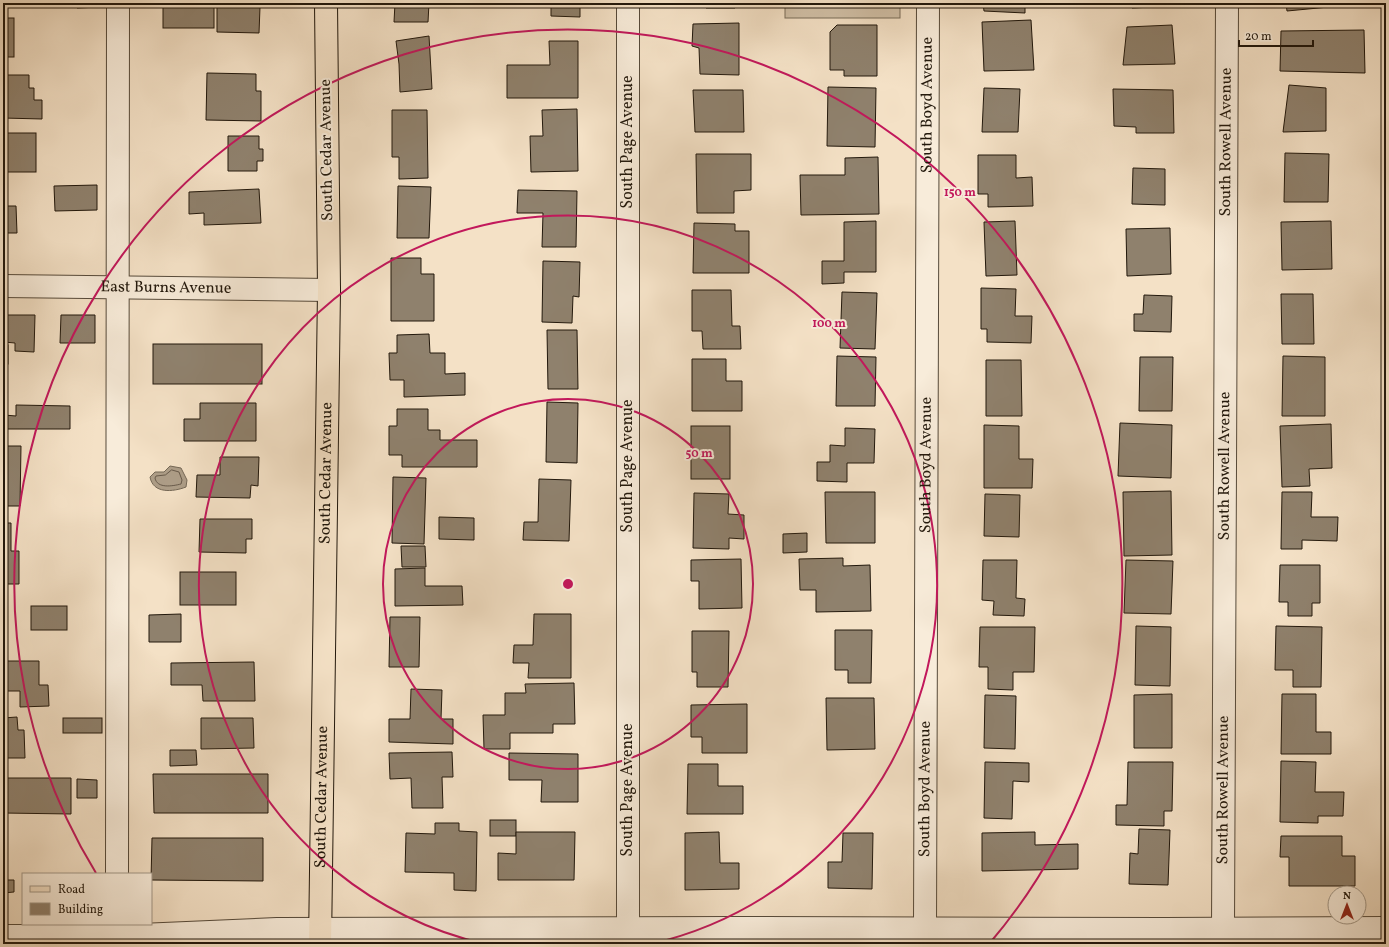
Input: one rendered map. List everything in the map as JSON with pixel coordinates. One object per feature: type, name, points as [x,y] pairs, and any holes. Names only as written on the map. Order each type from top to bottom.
[{"type":"main road","name":"South Cedar Avenue","points":[[320,937],[329,290],[326,3]]},
{"type":"street","points":[[117,873],[118,3]]},
{"type":"street","name":"South Page Avenue","points":[[628,3],[628,929]]},
{"type":"street","name":"South Boyd Avenue","points":[[925,928],[928,3]]},
{"type":"street","name":"South Rowell Avenue","points":[[1223,929],[1227,3]]},
{"type":"street","name":"East Burns Avenue","points":[[3,286],[329,290]]},
{"type":"street","points":[[3,936],[117,935],[277,929],[320,937],[578,936],[628,929],[738,936],[925,928],[1164,937],[1223,929],[1386,928]]},
{"type":"shaded area","points":[[785,3],[900,3],[900,18],[785,18]]},
{"type":"water","points":[[170,466],[181,468],[187,480],[186,487],[170,491],[159,489],[152,483],[150,477],[155,472],[164,472]]},
{"type":"building","points":[[77,3],[100,3],[100,7],[77,8]]},
{"type":"building","points":[[395,3],[429,3],[428,22],[394,22]]},
{"type":"building","points":[[540,3],[580,3],[580,17],[551,16],[551,6],[542,7]]},
{"type":"building","points":[[705,3],[735,3],[735,8],[706,8]]},
{"type":"building","points":[[983,3],[1025,3],[1025,13],[984,11]]},
{"type":"building","points":[[1133,3],[1175,3],[1175,6],[1132,8]]},
{"type":"building","points":[[1286,3],[1360,3],[1360,4],[1287,11]]},
{"type":"building","points":[[163,5],[214,5],[214,28],[163,28]]},
{"type":"building","points":[[217,7],[260,7],[259,33],[217,32]]},
{"type":"building","points":[[3,18],[14,18],[14,57],[3,57]]},
{"type":"building","points":[[1031,20],[1034,70],[984,71],[982,22]]},
{"type":"building","points":[[739,23],[739,75],[700,74],[699,48],[692,46],[693,24]]},
{"type":"building","points":[[837,25],[877,25],[877,76],[844,76],[844,70],[830,70],[830,32]]},
{"type":"building","points":[[1172,25],[1175,64],[1123,65],[1127,27]]},
{"type":"building","points":[[1364,30],[1365,73],[1280,71],[1281,31]]},
{"type":"building","points":[[429,36],[432,89],[400,92],[396,41]]},
{"type":"building","points":[[549,41],[578,41],[578,98],[507,98],[507,65],[550,65]]},
{"type":"building","points":[[207,73],[256,74],[256,91],[261,91],[261,121],[206,120]]},
{"type":"building","points":[[3,75],[29,75],[29,88],[34,88],[34,100],[42,100],[42,119],[3,118]]},
{"type":"building","points":[[1289,85],[1326,88],[1326,131],[1283,132]]},
{"type":"building","points":[[828,87],[876,88],[875,147],[827,146]]},
{"type":"building","points":[[984,88],[1020,89],[1018,132],[982,132]]},
{"type":"building","points":[[1113,89],[1173,90],[1174,133],[1136,133],[1136,127],[1114,126]]},
{"type":"building","points":[[693,90],[743,90],[744,132],[695,132]]},
{"type":"building","points":[[577,109],[578,171],[531,172],[530,136],[543,136],[542,110]]},
{"type":"building","points":[[392,110],[427,110],[428,178],[399,179],[399,157],[392,157]]},
{"type":"building","points":[[3,133],[36,133],[36,172],[3,172]]},
{"type":"building","points":[[228,136],[259,136],[259,149],[263,149],[263,161],[257,161],[257,171],[228,171]]},
{"type":"building","points":[[1285,153],[1329,154],[1328,202],[1284,202]]},
{"type":"building","points":[[696,154],[751,154],[751,190],[734,191],[734,213],[697,213]]},
{"type":"building","points":[[978,155],[1016,155],[1016,178],[1032,177],[1033,206],[988,207],[988,194],[978,194]]},
{"type":"building","points":[[878,157],[879,214],[801,215],[800,175],[845,175],[845,158]]},
{"type":"building","points":[[1133,168],[1165,169],[1165,205],[1132,204]]},
{"type":"building","points":[[97,185],[97,210],[55,211],[54,186]]},
{"type":"building","points":[[398,186],[431,187],[429,238],[397,238]]},
{"type":"building","points":[[259,189],[261,223],[204,225],[204,213],[189,214],[189,192]]},
{"type":"building","points":[[518,190],[577,191],[576,247],[542,247],[543,213],[517,213]]},
{"type":"building","points":[[3,206],[16,206],[17,233],[3,233]]},
{"type":"building","points":[[876,221],[876,272],[844,272],[844,283],[822,284],[822,261],[844,261],[844,222]]},
{"type":"building","points":[[1015,221],[1017,275],[986,276],[984,222]]},
{"type":"building","points":[[1331,221],[1332,269],[1282,270],[1281,222]]},
{"type":"building","points":[[694,223],[735,224],[735,231],[749,231],[749,273],[693,273]]},
{"type":"building","points":[[1170,228],[1171,274],[1127,276],[1126,229]]},
{"type":"building","points":[[391,258],[421,258],[421,274],[434,274],[434,321],[391,321]]},
{"type":"building","points":[[543,261],[580,262],[579,297],[573,296],[572,323],[542,322]]},
{"type":"building","points":[[981,288],[1016,289],[1015,316],[1032,316],[1031,343],[987,342],[987,329],[981,329]]},
{"type":"building","points":[[692,290],[731,290],[732,326],[740,326],[741,349],[703,349],[702,331],[692,331]]},
{"type":"building","points":[[842,292],[877,293],[875,349],[840,348]]},
{"type":"building","points":[[1281,294],[1313,294],[1314,344],[1282,344]]},
{"type":"building","points":[[1144,295],[1172,296],[1171,332],[1134,331],[1134,314],[1143,314]]},
{"type":"building","points":[[5,315],[35,315],[34,352],[15,351],[15,343],[4,342]]},
{"type":"building","points":[[61,315],[95,315],[95,343],[60,343]]},
{"type":"building","points":[[547,330],[577,330],[578,389],[548,389]]},
{"type":"building","points":[[429,334],[430,353],[445,353],[445,374],[465,373],[465,395],[404,397],[404,380],[390,380],[389,353],[397,353],[397,335]]},
{"type":"building","points":[[153,344],[262,344],[262,384],[153,384]]},
{"type":"building","points":[[3,345],[8,345],[8,364],[3,364]]},
{"type":"building","points":[[837,356],[876,357],[875,406],[836,406]]},
{"type":"building","points":[[1283,356],[1325,357],[1325,416],[1282,416]]},
{"type":"building","points":[[1140,357],[1173,357],[1172,411],[1139,411]]},
{"type":"building","points":[[692,359],[726,359],[726,381],[742,381],[742,411],[692,411]]},
{"type":"building","points":[[986,360],[1021,360],[1022,416],[986,416]]},
{"type":"building","points":[[547,402],[578,403],[577,463],[546,462]]},
{"type":"building","points":[[200,403],[256,403],[256,441],[184,441],[184,419],[200,419]]},
{"type":"building","points":[[16,405],[70,406],[70,429],[4,429],[4,415],[16,416]]},
{"type":"building","points":[[397,409],[428,409],[428,430],[440,430],[440,440],[477,440],[477,467],[402,467],[402,455],[389,455],[389,426],[397,426]]},
{"type":"building","points":[[1120,423],[1172,425],[1171,478],[1118,476]]},
{"type":"building","points":[[1331,424],[1332,468],[1309,469],[1310,486],[1282,487],[1280,426]]},
{"type":"building","points":[[984,425],[1019,426],[1019,459],[1033,459],[1032,488],[984,488]]},
{"type":"building","points":[[691,426],[730,426],[730,479],[691,479]]},
{"type":"building","points":[[845,428],[875,429],[874,463],[847,463],[847,482],[817,481],[817,462],[830,462],[830,445],[845,446]]},
{"type":"building","points":[[3,446],[21,446],[20,506],[3,506]]},
{"type":"building","points":[[220,457],[259,457],[258,486],[251,485],[250,498],[196,497],[197,475],[220,475]]},
{"type":"building","points":[[1384,463],[1386,463],[1386,485],[1383,485]]},
{"type":"building","points":[[393,477],[426,478],[424,544],[392,543]]},
{"type":"building","points":[[539,479],[571,480],[569,541],[523,540],[524,522],[538,522]]},
{"type":"building","points":[[1171,491],[1172,555],[1124,556],[1123,492]]},
{"type":"building","points":[[825,492],[875,492],[875,543],[826,543]]},
{"type":"building","points":[[1282,492],[1312,492],[1311,517],[1338,517],[1337,541],[1302,540],[1302,549],[1281,549]]},
{"type":"building","points":[[694,493],[729,494],[728,514],[744,515],[744,539],[729,538],[729,549],[693,548]]},
{"type":"building","points":[[985,494],[1020,495],[1019,537],[984,536]]},
{"type":"building","points":[[439,517],[474,518],[474,540],[439,539]]},
{"type":"building","points":[[200,519],[252,519],[252,539],[246,539],[246,553],[199,552]]},
{"type":"building","points":[[3,523],[11,523],[11,551],[19,551],[19,584],[3,584]]},
{"type":"building","points":[[807,533],[807,552],[783,553],[783,534]]},
{"type":"building","points":[[401,546],[425,546],[426,567],[402,567]]},
{"type":"building","points":[[843,558],[843,566],[870,565],[871,611],[816,612],[816,590],[800,590],[799,559]]},
{"type":"building","points":[[741,559],[742,608],[699,609],[699,581],[691,581],[691,560]]},
{"type":"building","points":[[983,560],[1017,560],[1016,598],[1025,599],[1024,616],[993,615],[994,601],[982,600]]},
{"type":"building","points":[[1126,560],[1173,561],[1171,614],[1124,613]]},
{"type":"building","points":[[1280,565],[1320,565],[1320,603],[1312,603],[1312,616],[1288,616],[1288,602],[1279,602]]},
{"type":"building","points":[[425,568],[425,586],[462,586],[463,605],[395,606],[395,569]]},
{"type":"building","points":[[180,572],[236,572],[236,605],[180,605]]},
{"type":"building","points":[[31,606],[67,606],[67,630],[31,630]]},
{"type":"building","points":[[181,614],[181,642],[149,642],[149,615]]},
{"type":"building","points":[[534,614],[571,614],[571,678],[528,678],[529,663],[513,663],[514,645],[533,645]]},
{"type":"building","points":[[390,617],[420,617],[419,667],[389,667]]},
{"type":"building","points":[[3,624],[5,624],[5,644],[3,644]]},
{"type":"building","points":[[1136,626],[1171,627],[1170,686],[1135,685]]},
{"type":"building","points":[[1276,626],[1322,627],[1321,687],[1293,687],[1293,670],[1275,670]]},
{"type":"building","points":[[980,627],[1035,627],[1034,672],[1013,672],[1013,690],[988,689],[988,667],[979,667]]},
{"type":"building","points":[[835,630],[872,630],[871,683],[848,683],[848,670],[835,670]]},
{"type":"building","points":[[692,631],[729,631],[728,687],[697,687],[697,672],[692,672]]},
{"type":"building","points":[[3,661],[39,661],[39,685],[48,685],[49,706],[20,707],[20,691],[3,691]]},
{"type":"building","points":[[254,662],[255,701],[203,701],[202,685],[171,685],[171,663]]},
{"type":"building","points":[[574,683],[575,724],[553,724],[553,733],[510,733],[510,749],[484,749],[483,715],[505,715],[505,693],[526,693],[525,684]]},
{"type":"building","points":[[411,689],[442,690],[441,719],[453,719],[453,744],[389,742],[389,719],[410,719]]},
{"type":"building","points":[[1172,694],[1172,748],[1134,748],[1134,695]]},
{"type":"building","points":[[1282,694],[1316,694],[1316,732],[1331,732],[1331,754],[1281,754]]},
{"type":"building","points":[[985,695],[1016,696],[1015,749],[984,748]]},
{"type":"building","points":[[826,698],[874,698],[875,749],[827,750]]},
{"type":"building","points":[[747,704],[747,753],[702,753],[702,737],[691,737],[691,705]]},
{"type":"building","points":[[17,717],[18,730],[24,730],[25,758],[3,758],[3,718]]},
{"type":"building","points":[[63,718],[102,718],[102,733],[63,733]]},
{"type":"building","points":[[201,718],[253,718],[254,748],[201,749]]},
{"type":"building","points":[[170,750],[196,750],[197,765],[170,766]]},
{"type":"building","points":[[452,752],[453,777],[442,777],[443,808],[412,808],[411,778],[390,779],[389,753]]},
{"type":"building","points":[[509,753],[578,754],[578,802],[541,802],[542,780],[509,780]]},
{"type":"building","points":[[1281,761],[1316,762],[1315,792],[1344,792],[1343,816],[1318,816],[1318,823],[1280,822]]},
{"type":"building","points":[[985,762],[1029,763],[1029,782],[1013,781],[1012,819],[984,818]]},
{"type":"building","points":[[1128,762],[1173,762],[1172,811],[1164,811],[1164,826],[1116,825],[1116,805],[1127,805]]},
{"type":"building","points":[[688,764],[718,764],[718,786],[743,786],[743,814],[687,814]]},
{"type":"building","points":[[153,774],[268,774],[268,813],[154,813]]},
{"type":"building","points":[[3,778],[71,778],[71,814],[3,813]]},
{"type":"building","points":[[77,779],[97,780],[97,798],[77,798]]},
{"type":"building","points":[[490,820],[516,820],[516,836],[490,836]]},
{"type":"building","points":[[435,823],[459,823],[459,831],[477,832],[476,891],[454,890],[454,873],[405,872],[406,833],[435,834]]},
{"type":"building","points":[[1139,829],[1170,830],[1168,885],[1129,884],[1130,853],[1138,854]]},
{"type":"building","points":[[516,832],[575,832],[574,880],[498,880],[498,853],[516,854]]},
{"type":"building","points":[[719,832],[720,863],[739,863],[739,889],[685,890],[685,833]]},
{"type":"building","points":[[1035,832],[1035,845],[1078,844],[1078,869],[982,871],[982,833]]},
{"type":"building","points":[[843,833],[873,833],[872,889],[828,888],[828,862],[842,862]]},
{"type":"building","points":[[1281,836],[1342,836],[1342,856],[1355,856],[1355,885],[1289,886],[1289,857],[1280,857]]},
{"type":"building","points":[[152,838],[263,838],[263,881],[152,880]]},
{"type":"building","points":[[3,856],[4,880],[14,880],[14,892],[3,893]]}]
